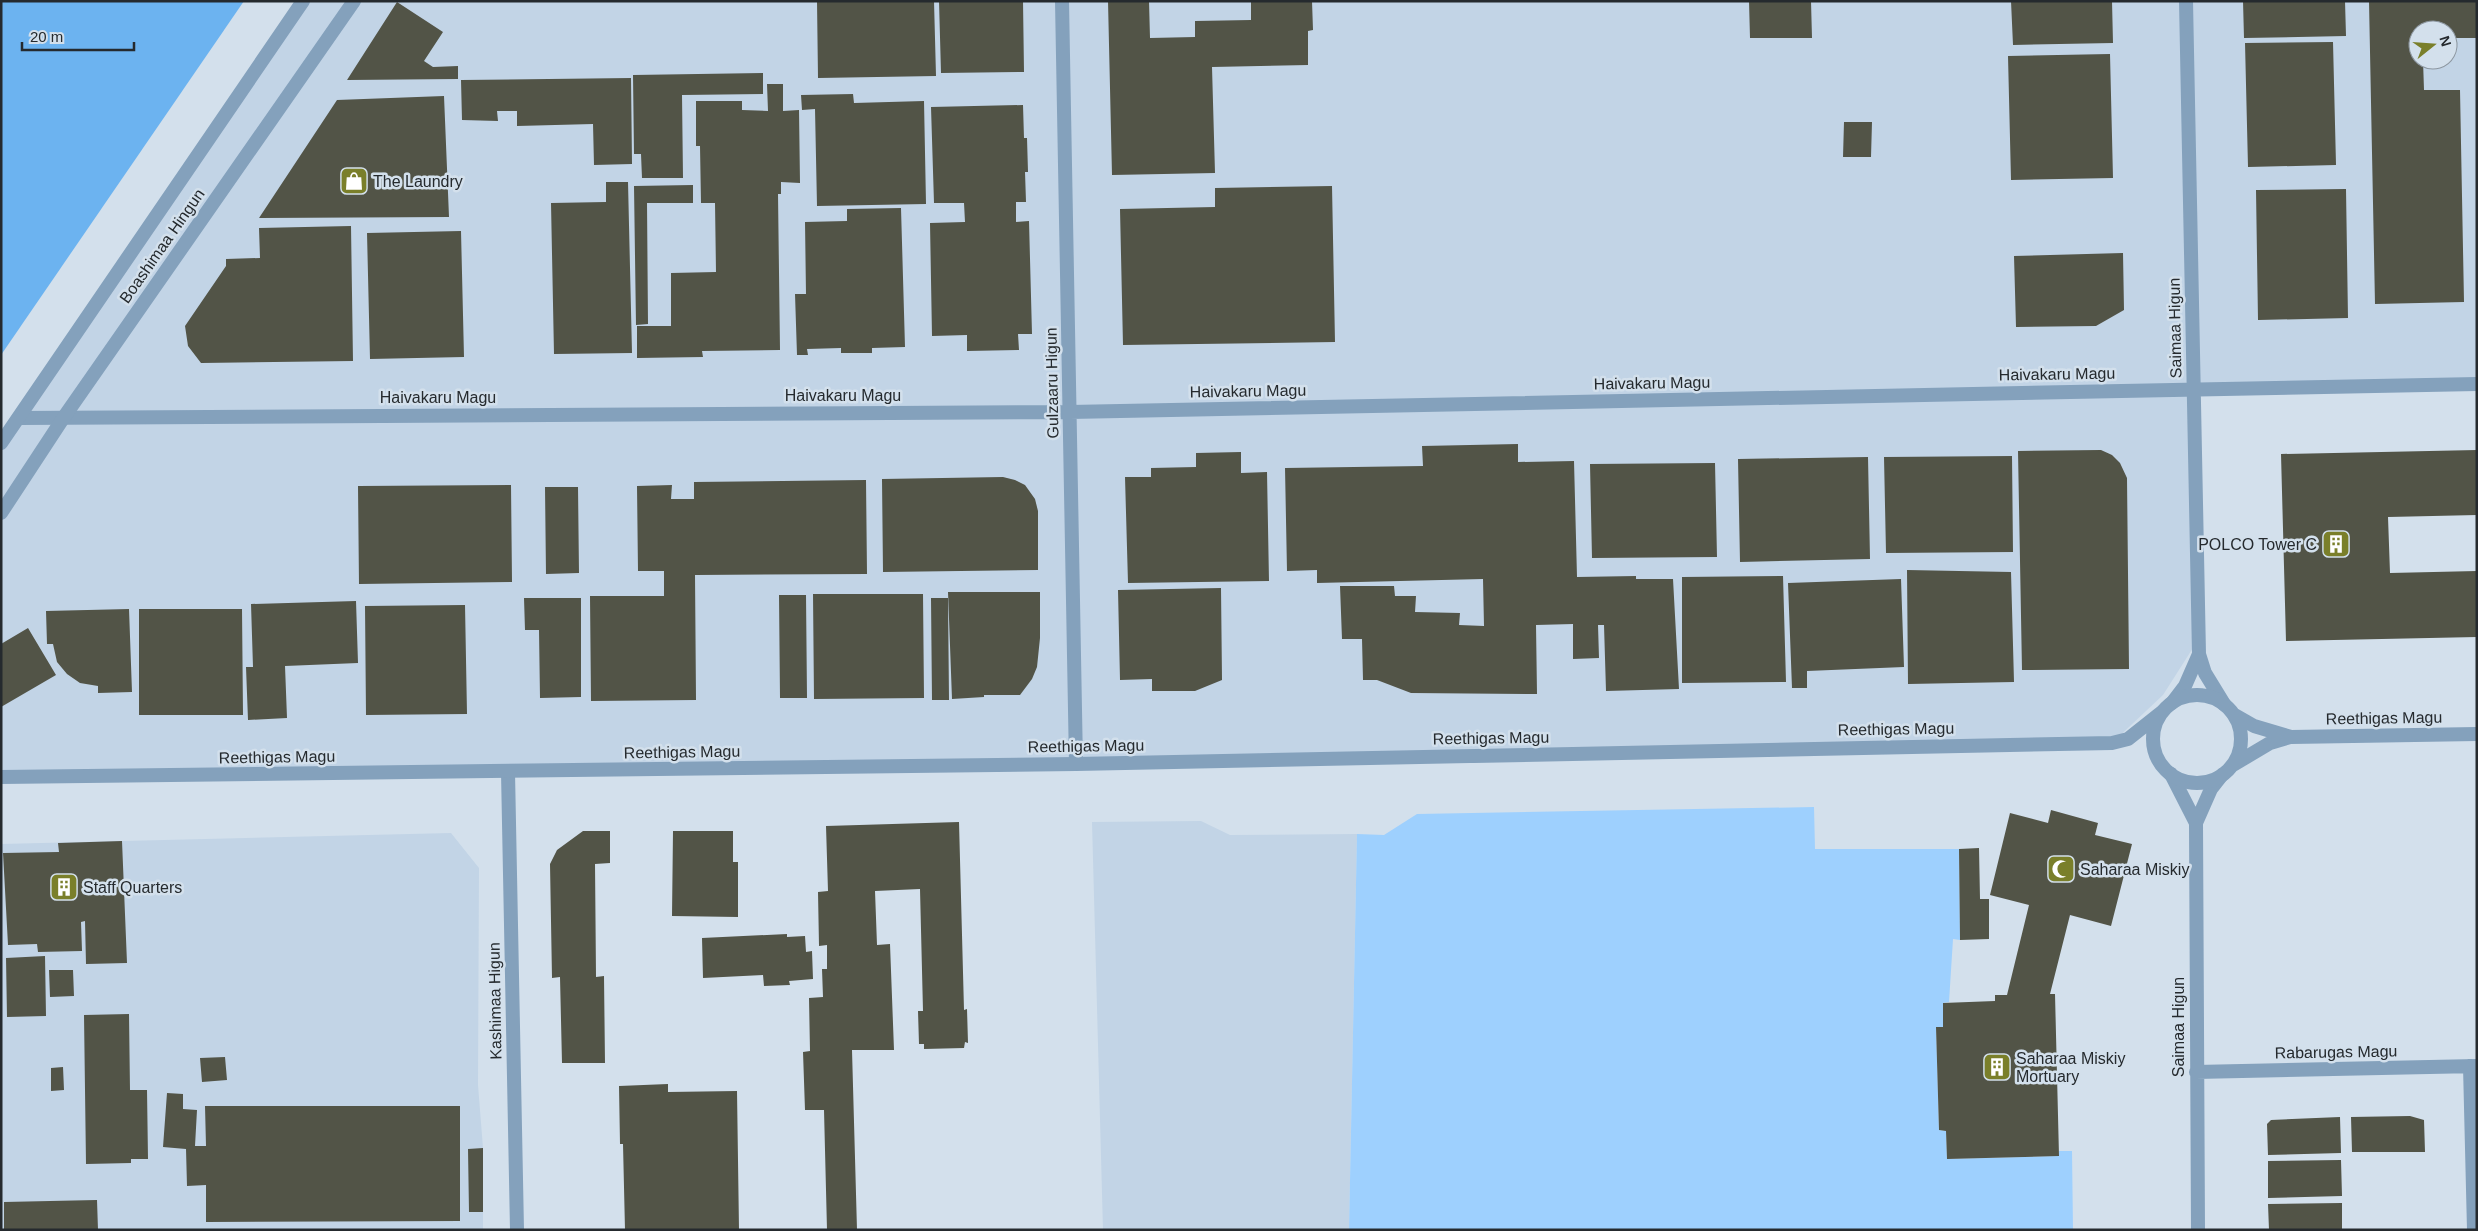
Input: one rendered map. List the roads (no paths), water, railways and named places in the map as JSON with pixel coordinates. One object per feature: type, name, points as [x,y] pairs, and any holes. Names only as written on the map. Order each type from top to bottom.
[{"type":"street","name":"Boashimaa Hingun","points":[[1,443],[303,1]]},
{"type":"street","name":"Boashimaa Hingun","points":[[1,513],[64,417],[354,1]]},
{"type":"street","name":"Gulzaaru Higun","points":[[1062,1],[1076,764]]},
{"type":"street","name":"Saimaa Higun","points":[[2186,1],[2199,654],[2205,673],[2229,709]]},
{"type":"street","name":"Haivakaru Magu","points":[[19,418],[1070,412],[2477,384]]},
{"type":"street","name":"Saimaa Higun","points":[[2167,707],[2185,686],[2199,654]]},
{"type":"street","points":[[2198,695],[2211,697],[2229,709],[2239,726],[2241,740],[2238,753],[2227,770],[2210,781],[2196,783],[2182,780],[2171,774],[2161,764],[2155,751],[2153,738],[2156,724],[2167,707],[2184,696],[2198,695]]},
{"type":"street","name":"Reethigas Magu","points":[[1,777],[1076,764],[2112,742],[2128,739],[2167,707]]},
{"type":"street","name":"Reethigas Magu","points":[[2229,709],[2254,726],[2291,737],[2477,734]]},
{"type":"street","name":"Reethigas Magu","points":[[2227,770],[2270,744],[2291,737]]},
{"type":"street","name":"Saimaa Higun","points":[[2198,1230],[2196,823],[2210,788],[2227,770]]},
{"type":"street","name":"Kashimaa Higun","points":[[508,772],[516,1230]]},
{"type":"street","name":"Saimaa Higun","points":[[2171,774],[2196,823]]},
{"type":"street","points":[[2474,1066],[2474,1230]]},
{"type":"street","name":"Rabarugas Magu","points":[[2196,1072],[2474,1066]]},
{"type":"place","name":"The Laundry","points":[[354,181]]},
{"type":"place","name":"POLCO Tower C","points":[[2336,544]]},
{"type":"place","name":"Saharaa Miskiy","points":[[2061,869]]},
{"type":"place","name":"Staff Quarters","points":[[64,887]]},
{"type":"place","name":"Saharaa Miskiy Mortuary","points":[[1997,1067]]}]
